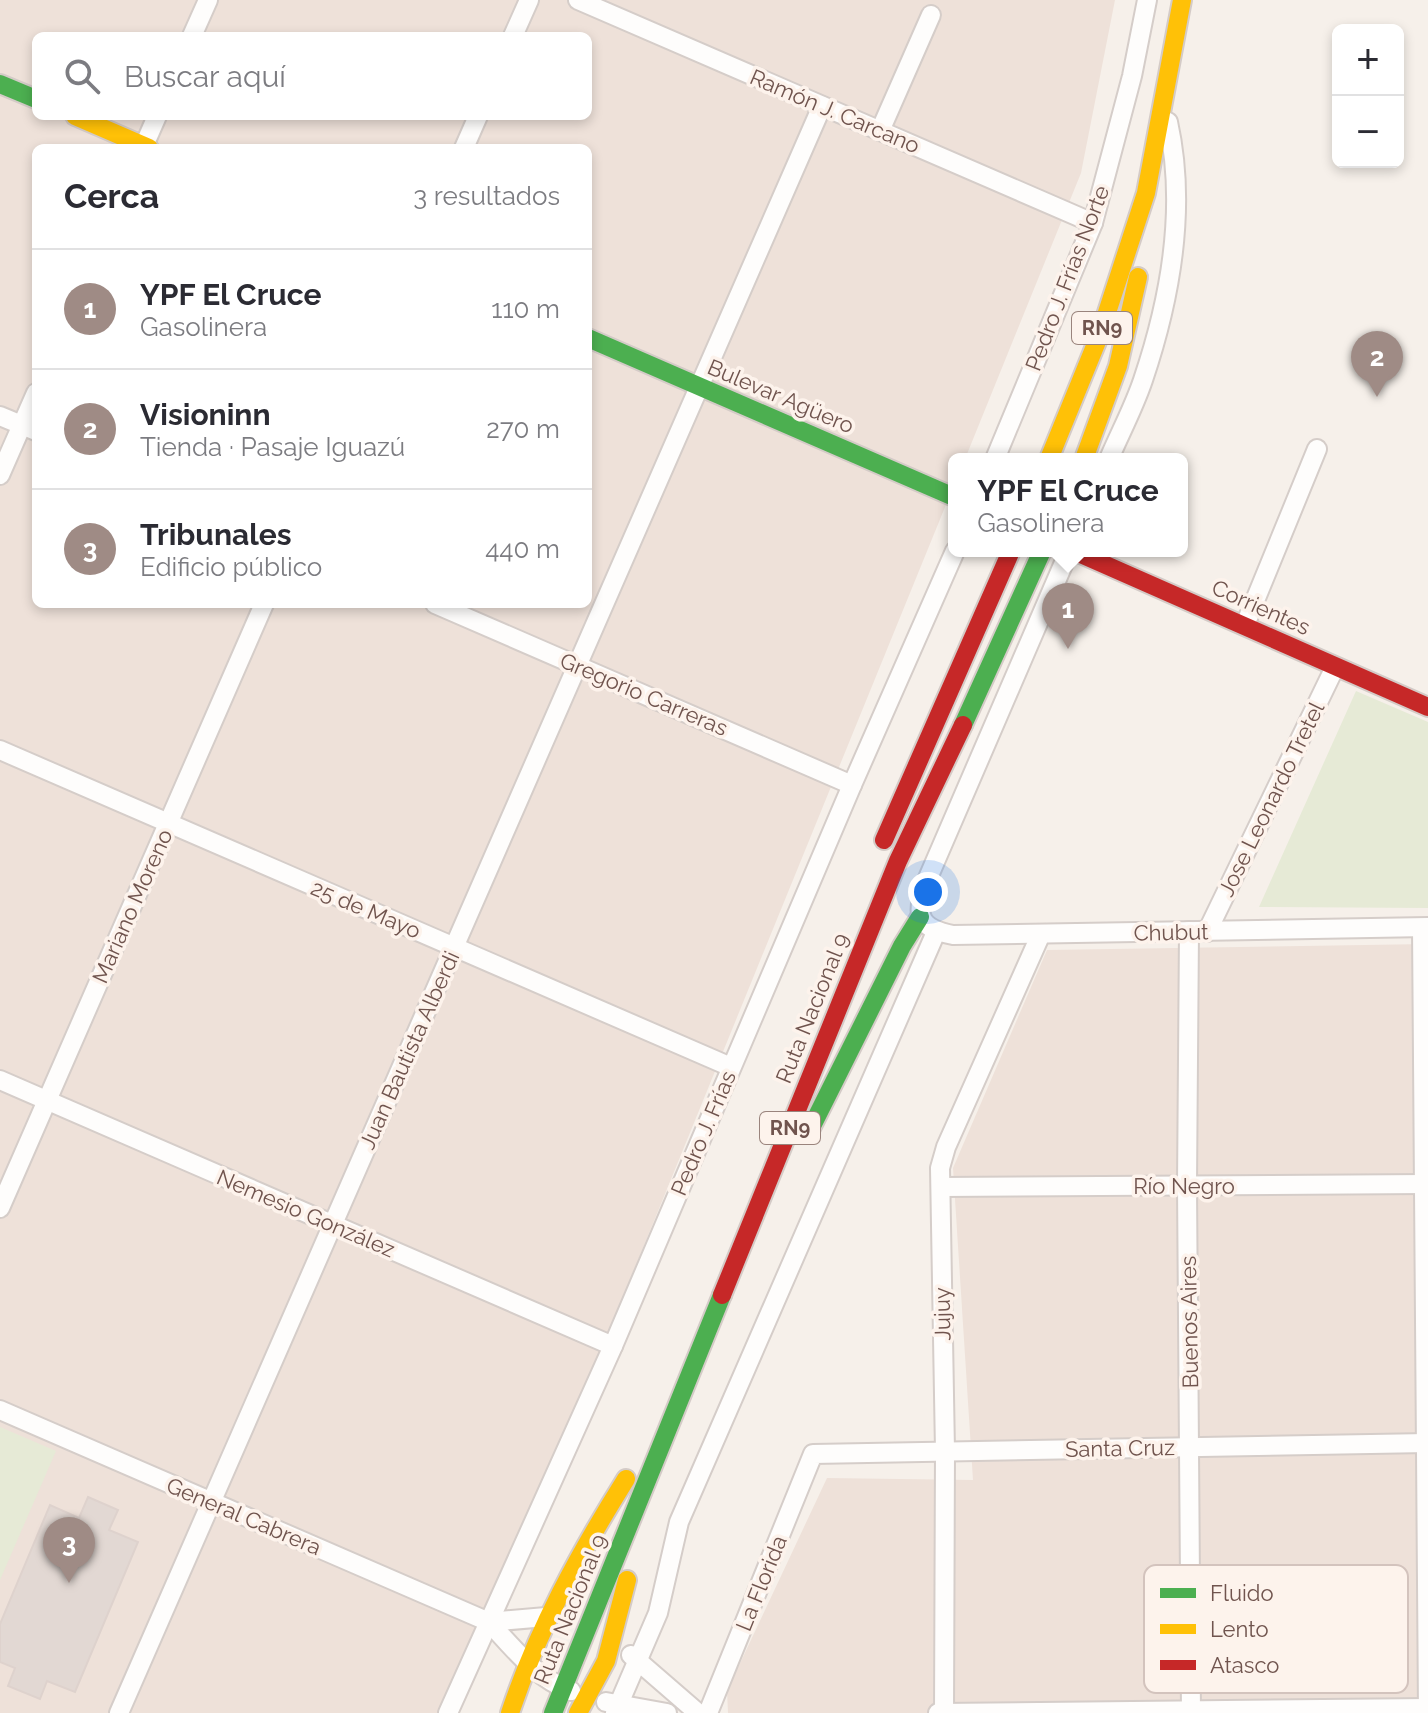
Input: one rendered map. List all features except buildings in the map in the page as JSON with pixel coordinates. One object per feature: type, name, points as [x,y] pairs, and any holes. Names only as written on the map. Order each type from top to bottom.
[{"type":"main road","name":"RN9","points":[[1087,453],[1100,422],[1128,326],[1142,248],[1146,193],[1182,0]]},
{"type":"main road","points":[[0,84],[32,97]]},
{"type":"main road","points":[[84,120],[138,144]]},
{"type":"main road","name":"RN9","points":[[1051,453],[1100,334],[1146,193]]},
{"type":"main road","name":"Bulevar Agüero","points":[[592,340],[948,494]]},
{"type":"main road","points":[[878,855],[1008,557]]},
{"type":"main road","name":"Ruta Nacional 9","points":[[553,1713],[898,861],[937,784],[1039,557]]},
{"type":"main road","name":"Corrientes","points":[[1086,557],[1428,707]]},
{"type":"main road","points":[[723,1293],[770,1209],[902,946],[920,917]]},
{"type":"main road","points":[[583,1705],[600,1676],[612,1639],[658,1452]]},
{"type":"main road","name":"Ruta Nacional 9","points":[[546,1617],[629,1473],[581,1592]]},
{"type":"main road","points":[[510,1713],[526,1662],[546,1617]]},
{"type":"street","points":[[194,32],[208,0]]},
{"type":"street","points":[[515,32],[529,0]]},
{"type":"street","name":"Ramón J. Carcano","points":[[578,0],[1093,223]]},
{"type":"street","name":"Pedro J. Frías Norte","points":[[997,453],[1093,223],[1132,76],[1147,0]]},
{"type":"street","points":[[880,131],[931,15]]},
{"type":"street","points":[[1112,453],[1142,382],[1165,300],[1177,221],[1176,160],[1163,102]]},
{"type":"street","name":"Juan Bautista Alberdi","points":[[119,1713],[822,106]]},
{"type":"street","points":[[146,144],[155,120]]},
{"type":"street","points":[[466,144],[476,120]]},
{"type":"street","points":[[0,416],[29,428],[0,475]]},
{"type":"street","points":[[1245,625],[1317,449]]},
{"type":"street","name":"Pedro J. Frías","points":[[448,1713],[613,1346],[952,557]]},
{"type":"street","points":[[616,1709],[658,1613],[679,1522],[936,932],[926,926],[920,917],[919,908],[928,878],[1069,557]]},
{"type":"street","name":"Mariano Moreno","points":[[0,1208],[262,608]]},
{"type":"street","name":"Gregorio Carreras","points":[[444,608],[852,785]]},
{"type":"street","name":"Jose Leonardo Tretel","points":[[1198,932],[1335,667]]},
{"type":"street","name":"25 de Mayo","points":[[0,750],[731,1067]]},
{"type":"street","points":[[942,1713],[1428,1710],[1425,928]]},
{"type":"street","name":"Chubut","points":[[936,932],[1040,936],[1425,928]]},
{"type":"street","name":"Buenos Aires","points":[[1190,1565],[1187,1186],[1198,932]]},
{"type":"street","name":"Jujuy","points":[[942,1713],[945,1451],[940,1168],[946,1147],[1040,936]]},
{"type":"street","name":"Nemesio González","points":[[0,1080],[613,1346]]},
{"type":"street","name":"Río Negro","points":[[941,1187],[1426,1184]]},
{"type":"street","name":"General Cabrera","points":[[0,1410],[489,1622]]},
{"type":"street","name":"Santa Cruz","points":[[813,1454],[1427,1443]]},
{"type":"street","name":"La Florida","points":[[708,1713],[813,1454]]},
{"type":"street","points":[[489,1622],[546,1617]]},
{"type":"street","points":[[489,1622],[526,1662],[583,1705],[667,1713]]},
{"type":"street","points":[[612,1639],[698,1713]]},
{"type":"shaded area","points":[[0,0],[1115,0],[1081,173],[967,453],[948,453],[948,500],[612,1324],[438,1713],[0,1713]]},
{"type":"shaded area","points":[[1428,944],[1428,1713],[728,1713],[727,1691],[827,1478],[973,1480],[953,1168],[1047,950]]},
{"type":"green space","points":[[1356,691],[1428,722],[1428,908],[1259,907]]},
{"type":"green space","points":[[0,1427],[56,1451],[0,1580]]},
{"type":"traffic: fast","points":[[0,84],[32,97]]},
{"type":"traffic: fast","points":[[592,340],[948,494]]},
{"type":"traffic: fast","points":[[963,725],[1039,557]]},
{"type":"traffic: fast","points":[[810,1130],[902,946],[920,917]]},
{"type":"traffic: fast","points":[[553,1713],[722,1295]]},
{"type":"traffic: slow","points":[[1051,453],[1100,334],[1146,193],[1182,0]]},
{"type":"traffic: slow","points":[[84,120],[140,144]]},
{"type":"traffic: slow","points":[[1086,453],[1118,366],[1138,277]]},
{"type":"traffic: slow","points":[[510,1713],[533,1652],[561,1593],[626,1479]]},
{"type":"traffic: slow","points":[[578,1713],[606,1661],[627,1580]]},
{"type":"traffic: jam","points":[[884,840],[1008,557]]},
{"type":"traffic: jam","points":[[1088,557],[1428,707]]},
{"type":"traffic: jam","points":[[722,1295],[898,861],[963,725]]},
{"type":"place","name":"Visioninn","points":[[1377,397]]},
{"type":"place","name":"YPF El Cruce","points":[[1068,649]]},
{"type":"place","name":"Tribunales","points":[[69,1583]]}]
